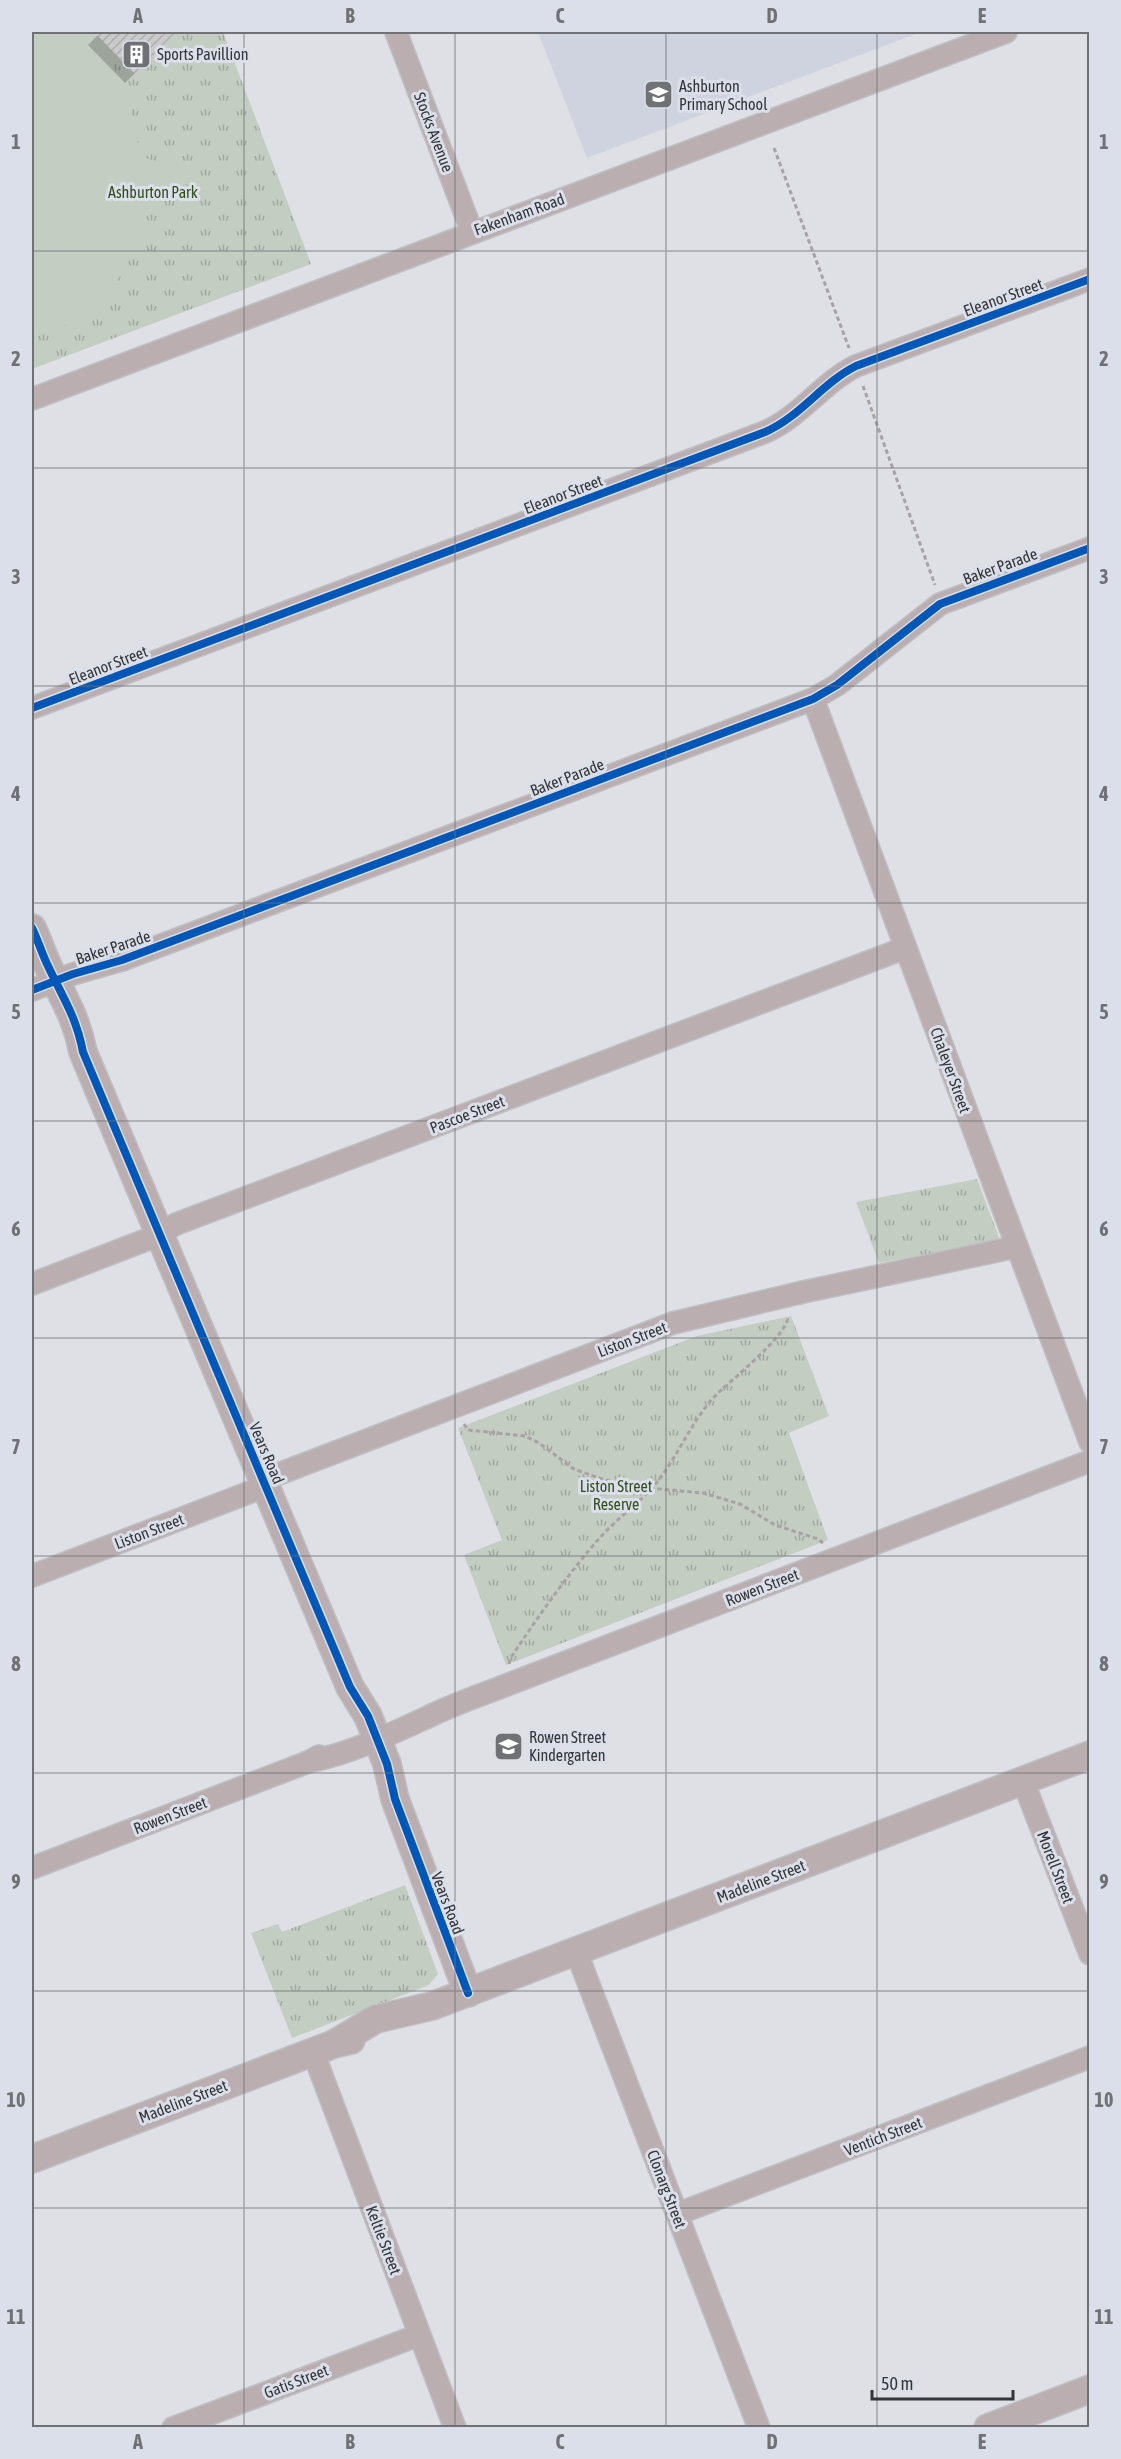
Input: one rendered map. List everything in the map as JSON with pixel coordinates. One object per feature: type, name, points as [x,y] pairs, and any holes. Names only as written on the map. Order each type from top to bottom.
[{"type":"street","name":"Stocks Avenue","points":[[396,32],[472,232]]},
{"type":"street","name":"Fakenham Road","points":[[32,399],[1006,32]]},
{"type":"street","name":"Eleanor Street","points":[[32,708],[765,432],[789,418],[838,377],[856,366],[1089,279]]},
{"type":"street","name":"Baker Parade","points":[[43,986],[122,960],[813,699],[837,685],[940,604],[1089,548]]},
{"type":"street","name":"Chaleyer Street","points":[[813,699],[1089,1442]]},
{"type":"street","name":"Vears Road","points":[[32,928],[43,986],[78,1027],[83,1052],[350,1687],[357,1718],[371,1738],[468,1993]]},
{"type":"street","name":"Pascoe Street","points":[[32,1284],[151,1238],[209,1212],[905,948]]},
{"type":"street","name":"Liston Street","points":[[32,1576],[684,1320],[1016,1247]]},
{"type":"street","name":"Rowen Street","points":[[32,1868],[308,1762],[341,1755],[392,1724],[435,1713],[1089,1461]]},
{"type":"street","name":"Madeline Street","points":[[32,2159],[323,2048],[396,2029],[432,2006],[1089,1755]]},
{"type":"street","name":"Morell Street","points":[[1023,1780],[1089,1954]]},
{"type":"street","name":"Clonarg Street","points":[[576,1951],[759,2427]]},
{"type":"street","name":"Keltie Street","points":[[323,2048],[419,2335],[455,2427]]},
{"type":"street","name":"Ventich Street","points":[[677,2214],[1089,2057]]},
{"type":"street","name":"Gatis Street","points":[[173,2427],[419,2335]]},
{"type":"street","points":[[988,2427],[1089,2389]]},
{"type":"path","points":[[519,1661],[509,1666],[510,1659],[538,1616],[598,1539],[652,1488],[672,1462],[710,1402],[784,1328],[788,1314],[777,1317]]},
{"type":"path","points":[[474,1420],[462,1425],[468,1430],[525,1436],[539,1443],[574,1469],[626,1486],[704,1493],[740,1504],[767,1521],[818,1539],[823,1544]]},
{"type":"shaded area","name":"Ashburton Primary School","points":[[538,32],[921,32],[587,158]]},
{"type":"green space","name":"Ashburton Park","points":[[32,32],[223,32],[311,264],[32,369]]},
{"type":"green space","points":[[32,32],[91,32],[110,62],[124,91],[141,157],[187,169],[177,201],[147,192],[142,225],[130,259],[100,302],[74,321],[32,335]]},
{"type":"green space","points":[[977,1179],[1000,1240],[879,1263],[856,1202]]},
{"type":"green space","name":"Liston Street Reserve","points":[[791,1316],[829,1416],[789,1433],[828,1540],[506,1665],[464,1555],[502,1540],[458,1428],[697,1336]]},
{"type":"green space","points":[[405,1885],[438,1974],[429,1985],[292,2038],[251,1933],[278,1924],[282,1932]]},
{"type":"building","name":"Sports Pavillion","points":[[99,32],[175,32],[177,34],[136,75],[96,34]]},
{"type":"cycle path","points":[[32,708],[765,432],[778,426],[832,381],[856,366],[1090,279]]},
{"type":"cycle path","points":[[32,990],[73,974],[122,960],[813,699],[837,685],[940,604],[1090,548]]},
{"type":"cycle path","points":[[32,928],[73,1017],[83,1052],[350,1687],[368,1716],[387,1764],[395,1799],[468,1993]]},
{"type":"place","name":"Sports Pavillion","points":[[136,54]]},
{"type":"place","name":"Ashburton Primary School","points":[[658,95]]},
{"type":"place","name":"Rowen Street Kindergarten","points":[[508,1746]]}]
